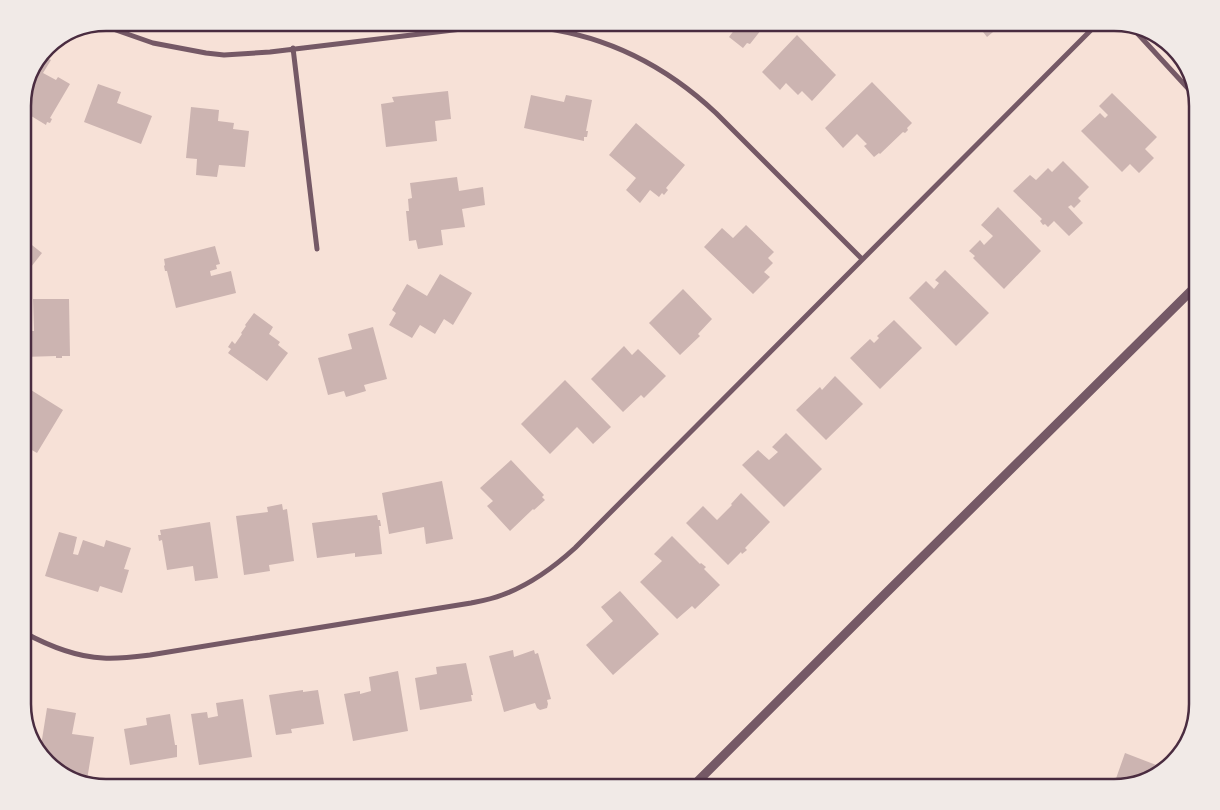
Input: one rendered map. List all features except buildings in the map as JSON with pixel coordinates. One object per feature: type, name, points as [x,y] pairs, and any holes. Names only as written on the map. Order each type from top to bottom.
[{"type":"street","points":[[121,31],[153,43],[224,55],[443,31]]},
{"type":"street","points":[[558,31],[590,38],[625,51],[668,74],[697,95],[862,260]]},
{"type":"street","points":[[31,636],[78,654],[102,658],[150,655],[471,603],[517,589],[545,573],[575,548],[1090,31]]},
{"type":"street","points":[[1140,36],[1186,86]]},
{"type":"street","points":[[293,48],[317,248]]},
{"type":"street","points":[[701,779],[1189,294]]}]
